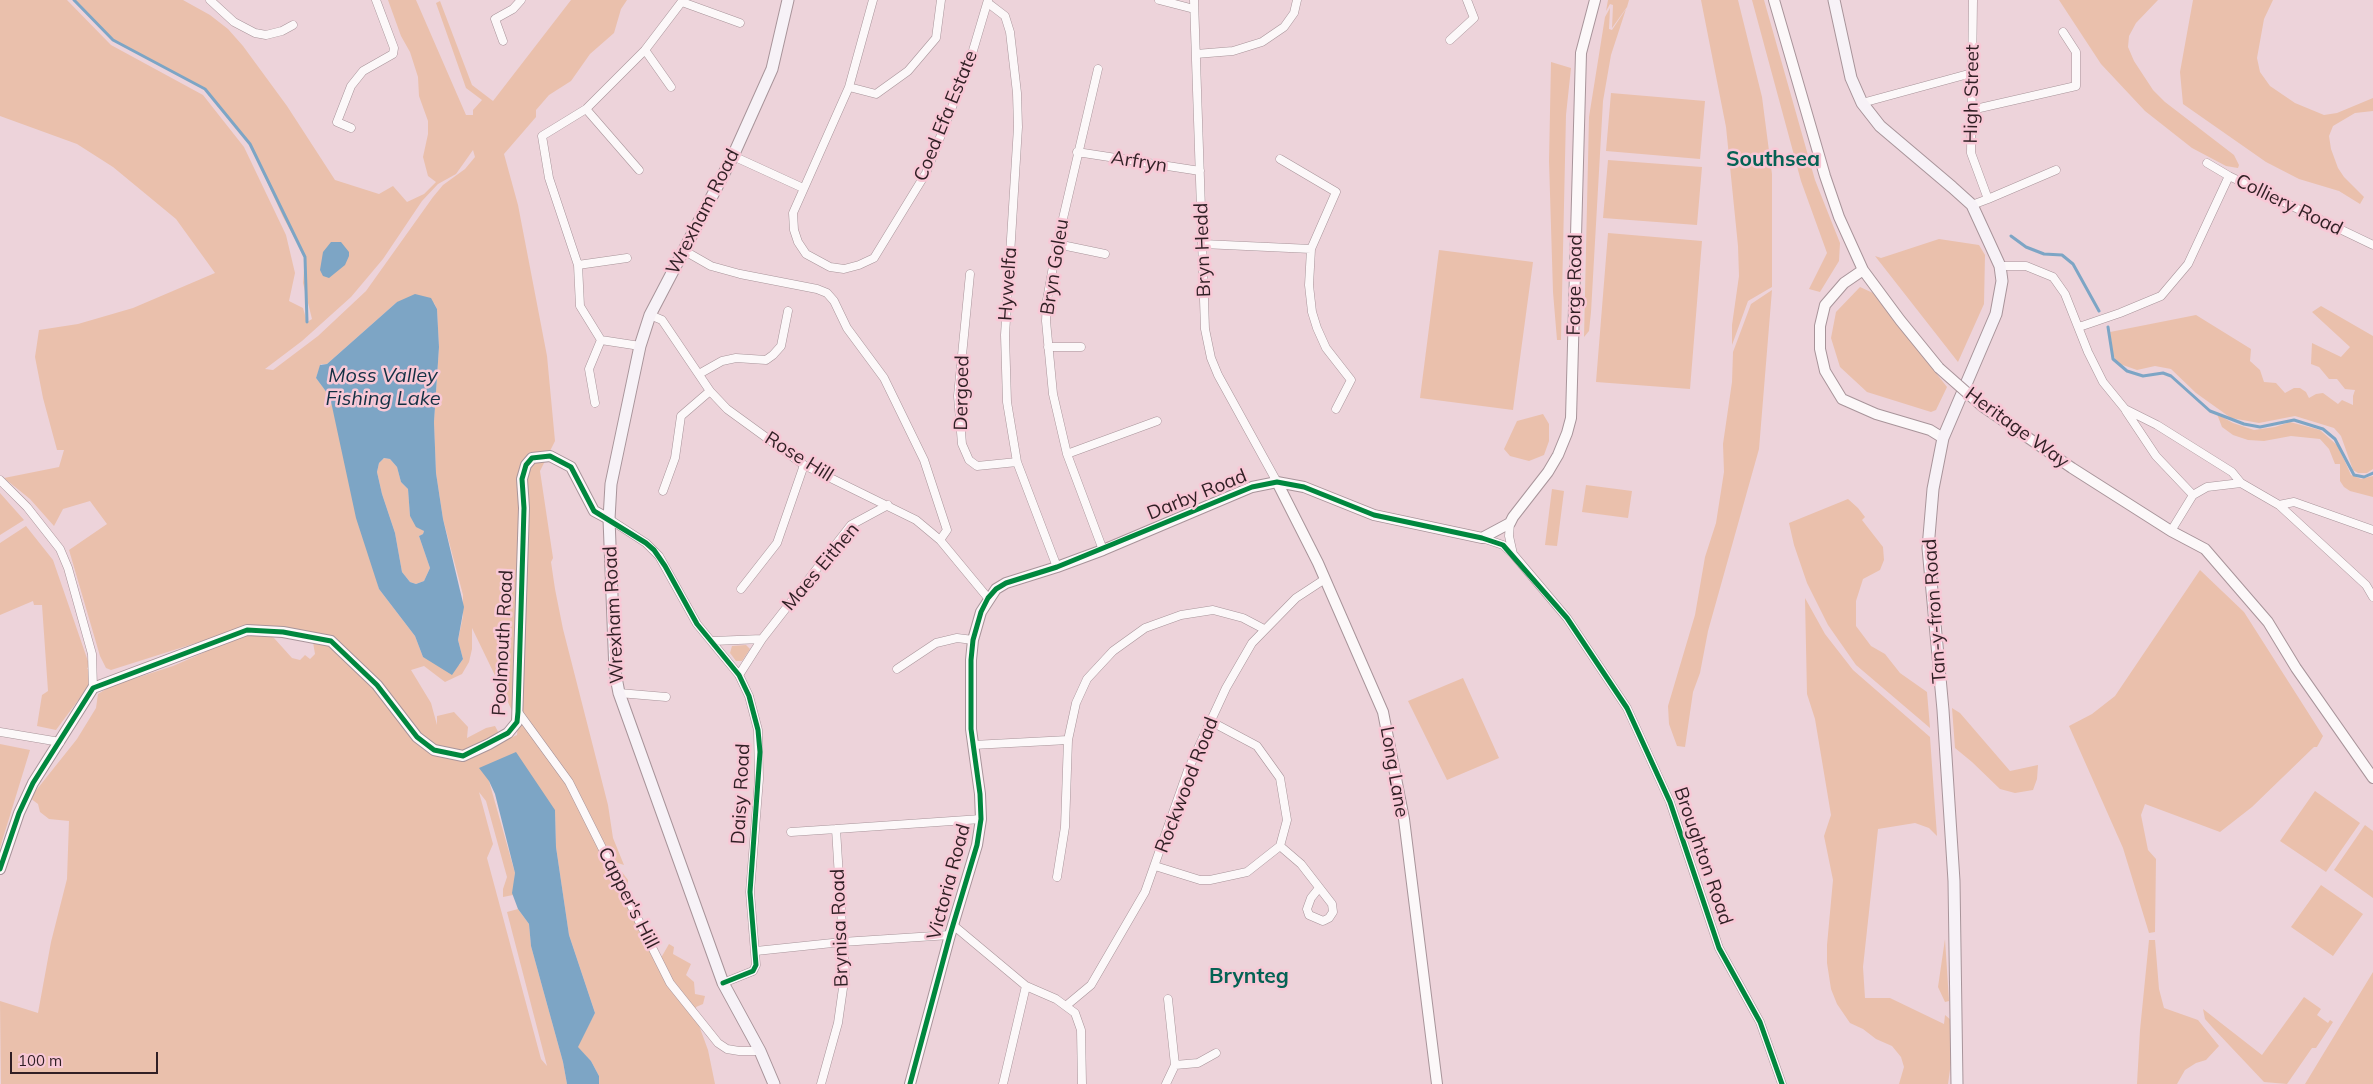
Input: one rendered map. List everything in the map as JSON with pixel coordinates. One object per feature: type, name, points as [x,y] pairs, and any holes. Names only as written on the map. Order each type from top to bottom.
[{"type":"main road","name":"Wrexham Road","points":[[774,1084],[760,1051],[723,983],[619,693],[615,672],[609,519],[610,484],[640,346],[650,315],[734,156],[772,69],[788,0]]},
{"type":"main road","name":"Tan-y-fron Road","points":[[1834,0],[1851,78],[1862,103],[1880,126],[1952,186],[1972,206],[2000,266],[2002,281],[1996,314],[1943,438],[1933,489],[1928,548],[1954,881],[1957,1084]]},
{"type":"street","points":[[210,0],[234,22],[255,33],[266,35],[282,31],[293,25]]},
{"type":"street","points":[[351,128],[336,122],[352,86],[363,71],[392,54],[394,48],[376,0]]},
{"type":"street","points":[[503,41],[495,19],[513,9],[521,0]]},
{"type":"street","name":"Coed Efa Estate","points":[[873,0],[849,87],[803,188],[794,213],[794,230],[798,242],[806,254],[830,267],[844,269],[874,258],[926,174],[969,64],[988,1]]},
{"type":"street","points":[[849,87],[876,94],[908,71],[936,38],[941,0]]},
{"type":"street","points":[[1159,0],[1194,4]]},
{"type":"street","points":[[1196,54],[1233,51],[1262,42],[1284,27],[1294,13],[1297,0]]},
{"type":"street","points":[[1450,40],[1474,18],[1466,0]]},
{"type":"street","name":"Forge Road","points":[[1482,538],[1510,523],[1558,456],[1570,418],[1582,53],[1596,0]]},
{"type":"street","name":"Heritage Way","points":[[1774,0],[1825,176],[1840,217],[1863,270],[1900,320],[1939,368],[1982,406],[2029,440],[2171,531],[2205,549],[2268,622],[2296,668],[2373,778]]},
{"type":"street","name":"High Street","points":[[1973,0],[1971,153],[1988,198]]},
{"type":"street","points":[[640,346],[601,340],[580,306],[578,265],[548,178],[542,136],[586,109],[645,50],[682,1],[740,23]]},
{"type":"street","name":"Hywelfa","points":[[988,1],[1005,16],[1010,32],[1017,93],[1018,127],[1004,336],[1007,402],[1017,462],[1057,567]]},
{"type":"street","name":"Bryn Hedd","points":[[1194,4],[1205,329],[1218,375],[1277,482]]},
{"type":"street","points":[[1971,110],[2076,86],[2076,52],[2063,32]]},
{"type":"street","points":[[645,50],[671,87]]},
{"type":"street","name":"Bryn Goleu","points":[[1098,69],[1077,152],[1047,300],[1048,348],[1053,394],[1067,454],[1103,550]]},
{"type":"street","points":[[1862,103],[1972,73]]},
{"type":"street","points":[[586,109],[639,170]]},
{"type":"street","name":"Arfryn","points":[[1077,152],[1200,171]]},
{"type":"street","points":[[734,156],[803,188]]},
{"type":"street","points":[[1280,159],[1336,192],[1311,249],[1309,285],[1312,312],[1326,348],[1351,380],[1336,409]]},
{"type":"street","name":"Colliery Road","points":[[2206,163],[2229,176],[2373,245]]},
{"type":"street","points":[[1972,206],[2056,170]]},
{"type":"street","points":[[2080,327],[2120,314],[2160,296],[2188,264],[2229,176]]},
{"type":"street","points":[[1058,244],[1105,254]]},
{"type":"street","points":[[1203,244],[1311,249]]},
{"type":"street","points":[[683,250],[711,266],[740,274],[817,289],[827,294],[834,301],[847,328],[884,378],[924,460],[947,530],[940,540]]},
{"type":"street","points":[[578,265],[627,258]]},
{"type":"street","points":[[2000,266],[2026,266],[2053,277],[2065,294],[2080,327],[2088,352],[2103,382],[2125,409],[2156,456],[2193,495]]},
{"type":"street","points":[[1863,270],[1844,283],[1825,305],[1820,326],[1820,349],[1825,372],[1842,399],[1876,414],[1930,430],[1943,438]]},
{"type":"street","name":"Dergoed","points":[[970,274],[958,396],[962,444],[969,460],[976,466],[1017,462]]},
{"type":"street","points":[[699,374],[722,361],[736,358],[766,360],[773,356],[780,346],[788,311]]},
{"type":"street","name":"Rose Hill","points":[[650,315],[662,320],[710,391],[727,409],[804,465],[916,520],[940,540],[988,598]]},
{"type":"street","points":[[595,403],[589,369],[601,340]]},
{"type":"street","points":[[1048,348],[1081,347]]},
{"type":"street","points":[[663,491],[675,458],[681,416],[710,391]]},
{"type":"street","points":[[2125,409],[2158,425],[2232,472],[2241,483],[2279,504],[2366,585],[2373,597]]},
{"type":"street","points":[[1067,454],[1157,421]]},
{"type":"street","name":"Poolmouth Road","points":[[93,688],[247,630],[283,632],[332,642],[377,685],[417,737],[434,750],[463,756],[508,733],[517,722],[524,508],[522,479],[526,465],[532,458],[550,456],[571,467],[594,510],[609,519]]},
{"type":"street","points":[[741,589],[777,543],[804,465]]},
{"type":"street","points":[[0,480],[27,507],[60,549],[68,568],[92,654],[93,688],[33,783],[18,813],[0,869]]},
{"type":"street","name":"Darby Road","points":[[988,598],[996,589],[1006,583],[1103,550],[1252,487],[1277,482],[1304,487],[1374,516],[1482,538]]},
{"type":"street","name":"Long Lane","points":[[1277,482],[1325,578],[1383,712],[1404,819],[1437,1084]]},
{"type":"street","points":[[2171,531],[2193,495],[2207,487],[2241,483]]},
{"type":"street","points":[[2279,504],[2294,502],[2373,530]]},
{"type":"street","name":"Maes Eithen","points":[[739,675],[762,639],[851,525],[888,505]]},
{"type":"street","name":"Daisy Road","points":[[609,519],[646,542],[666,566],[697,624],[713,641],[739,675],[749,696],[758,730],[760,752],[750,892],[756,965],[753,971],[723,983]]},
{"type":"street","points":[[1510,523],[1509,536],[1513,554]]},
{"type":"street","name":"Broughton Road","points":[[1482,538],[1503,545],[1513,554],[1567,618],[1627,708],[1670,802],[1719,948],[1760,1022],[1782,1084]]},
{"type":"street","name":"Rockwood Road","points":[[1067,1005],[1091,985],[1136,909],[1155,866],[1188,770],[1210,721],[1252,643],[1296,598],[1325,578]]},
{"type":"street","name":"Victoria Road","points":[[910,1084],[952,930],[972,867],[981,819],[980,794],[971,729],[973,640],[981,612],[988,598]]},
{"type":"street","points":[[1057,878],[1065,827],[1068,740],[1076,703],[1087,680],[1113,651],[1146,628],[1181,615],[1212,610],[1243,618],[1264,629]]},
{"type":"street","points":[[897,669],[936,643],[957,638],[973,640]]},
{"type":"street","points":[[713,641],[762,639]]},
{"type":"street","points":[[619,693],[666,696]]},
{"type":"street","name":"Capper's Hill","points":[[518,712],[569,782],[670,983],[718,1043],[727,1049],[760,1051]]},
{"type":"street","points":[[1155,866],[1200,880],[1210,880],[1247,872],[1280,846],[1287,820],[1280,778],[1257,746],[1210,721]]},
{"type":"street","points":[[0,732],[60,742]]},
{"type":"street","points":[[973,745],[1068,740]]},
{"type":"street","points":[[791,832],[981,819]]},
{"type":"street","name":"Brynisa Road","points":[[821,1084],[838,1023],[845,974],[836,829]]},
{"type":"street","points":[[1280,846],[1301,864],[1320,888]]},
{"type":"street","points":[[756,951],[952,930],[1026,986],[1067,1005],[1075,1013],[1082,1030],[1082,1084]]},
{"type":"street","points":[[1003,1084],[1026,986]]},
{"type":"street","points":[[1166,1084],[1175,1065],[1168,999]]},
{"type":"street","points":[[1175,1065],[1198,1063],[1216,1053]]},
{"type":"shaded area","points":[[0,0],[67,0],[111,45],[203,95],[244,147],[286,235],[295,273],[289,301],[303,308],[307,322],[312,319],[303,283],[305,257],[283,217],[250,144],[205,89],[113,40],[74,0],[183,0],[210,15],[228,29],[243,46],[287,106],[335,180],[379,194],[393,186],[407,202],[424,194],[436,182],[428,176],[423,157],[428,134],[428,121],[419,96],[418,77],[410,52],[401,36],[388,0],[416,0],[466,115],[473,115],[473,110],[482,100],[466,88],[436,3],[440,1],[472,85],[493,101],[571,0],[627,0],[621,9],[614,33],[590,54],[571,81],[549,95],[536,110],[536,117],[504,154],[518,205],[547,356],[555,441],[540,471],[553,558],[551,562],[555,589],[563,629],[608,805],[613,838],[624,865],[615,862],[610,868],[622,872],[628,880],[628,908],[639,910],[652,956],[658,963],[669,944],[674,947],[673,954],[691,964],[686,975],[694,982],[695,994],[705,996],[703,1004],[696,1007],[697,1020],[708,1050],[715,1084],[599,1084],[599,1076],[591,1061],[577,1047],[595,1013],[569,935],[556,847],[555,810],[489,781],[515,873],[513,895],[503,897],[503,889],[507,877],[486,801],[479,792],[493,844],[487,858],[541,1059],[547,1066],[507,912],[518,909],[529,924],[531,946],[563,1062],[567,1084],[1,1084],[0,1001],[38,1013],[51,942],[67,879],[69,821],[49,819],[40,812],[38,804],[30,798],[77,739],[96,708],[98,694],[119,681],[136,678],[173,666],[205,652],[208,643],[215,637],[111,670],[106,668],[100,656],[69,550],[107,524],[90,501],[63,509],[54,526],[30,499],[4,478],[59,467],[64,450],[57,450],[43,398],[35,357],[39,330],[78,324],[133,308],[215,273],[176,219],[113,167],[77,144],[0,116]],"holes":[[[473,150],[475,157],[465,169],[443,185],[433,197],[366,291],[318,336],[273,370],[265,369],[302,341],[351,297],[383,259],[422,201],[438,184],[456,174]],[[397,302],[434,303],[437,309],[439,347],[434,422],[436,473],[443,519],[463,595],[463,616],[458,640],[463,659],[459,665],[423,657],[415,636],[379,589],[330,397],[316,378],[321,364],[327,364]],[[472,628],[518,723],[517,735],[503,741],[495,726],[486,728],[467,738],[468,727],[454,712],[437,716],[437,725],[431,703],[411,670],[424,666],[445,682],[462,674],[469,662],[472,649]],[[264,633],[313,642],[315,654],[310,659],[305,655],[300,660],[292,658],[274,638]]]},
{"type":"shaded area","points":[[1608,0],[1629,0],[1627,7],[1612,28],[1613,5],[1610,4],[1606,11]]},
{"type":"shaded area","points":[[1701,0],[1738,0],[1762,97],[1772,174],[1772,287],[1748,301],[1732,345],[1732,325],[1739,276],[1738,246],[1726,127]]},
{"type":"shaded area","points":[[1752,0],[1764,0],[1815,180],[1840,243],[1839,261],[1820,292],[1809,289],[1827,253],[1801,181]]},
{"type":"shaded area","points":[[2059,0],[2158,0],[2136,23],[2129,36],[2128,47],[2134,61],[2153,90],[2165,102],[2234,155],[2239,165],[2238,168],[2226,166],[2192,148],[2145,111],[2101,64]]},
{"type":"shaded area","points":[[2193,0],[2273,0],[2264,19],[2257,58],[2260,72],[2270,86],[2295,103],[2324,115],[2337,113],[2373,98],[2373,111],[2355,113],[2333,126],[2329,136],[2331,149],[2338,168],[2344,177],[2364,197],[2360,204],[2339,191],[2299,179],[2266,162],[2183,104],[2180,72]]},
{"type":"shaded area","points":[[1610,8],[1609,29],[1612,30],[1626,9],[1611,55],[1603,101],[1591,312],[1589,331],[1584,337],[1589,117],[1605,17]]},
{"type":"shaded area","points":[[1551,62],[1571,68],[1566,115],[1561,340],[1557,340],[1553,292],[1549,161]]},
{"type":"shaded area","points":[[1611,93],[1705,101],[1700,159],[1606,151]]},
{"type":"shaded area","points":[[1608,160],[1702,167],[1697,225],[1603,218]]},
{"type":"shaded area","points":[[1608,233],[1702,241],[1690,389],[1596,382]]},
{"type":"shaded area","points":[[1939,239],[1979,245],[1985,255],[1984,304],[1958,362],[1875,256],[1881,258]]},
{"type":"shaded area","points":[[1439,250],[1533,262],[1513,410],[1420,398]]},
{"type":"shaded area","points":[[1860,287],[1873,293],[1947,387],[1936,410],[1931,412],[1867,392],[1840,367],[1831,338],[1836,312]]},
{"type":"shaded area","points":[[1772,290],[1759,449],[1708,631],[1700,673],[1693,692],[1685,747],[1677,746],[1669,724],[1668,706],[1695,615],[1705,557],[1716,523],[1724,472],[1723,444],[1732,382],[1733,352],[1751,304]]},
{"type":"shaded area","points":[[2321,306],[2373,336],[2373,469],[2367,473],[2358,473],[2353,470],[2341,436],[2334,428],[2295,416],[2259,423],[2231,418],[2196,393],[2171,369],[2155,366],[2137,370],[2117,363],[2113,354],[2110,332],[2196,315],[2251,349],[2250,361],[2260,370],[2264,382],[2276,383],[2285,393],[2294,388],[2300,388],[2306,392],[2309,398],[2323,393],[2338,404],[2342,400],[2353,405],[2355,390],[2345,389],[2337,379],[2329,379],[2319,367],[2311,364],[2312,343],[2341,357],[2350,347],[2312,312]]},
{"type":"shaded area","points":[[1543,414],[1549,424],[1549,441],[1544,455],[1529,461],[1510,456],[1504,449],[1517,421]]},
{"type":"shaded area","points":[[2217,414],[2233,423],[2254,430],[2275,427],[2290,422],[2320,430],[2338,446],[2351,475],[2361,479],[2373,476],[2373,497],[2350,491],[2344,487],[2340,481],[2340,464],[2335,464],[2329,449],[2320,439],[2291,436],[2264,441],[2248,440],[2233,435],[2222,427]]},
{"type":"shaded area","points":[[384,458],[390,459],[397,467],[401,482],[408,489],[410,516],[424,531],[419,536],[430,568],[424,581],[416,584],[410,582],[402,572],[395,533],[382,494],[377,472],[379,463]]},
{"type":"shaded area","points":[[1586,485],[1632,491],[1628,518],[1582,512]]},
{"type":"shaded area","points":[[1552,489],[1564,491],[1557,546],[1545,545]]},
{"type":"shaded area","points":[[0,493],[24,520],[0,535]]},
{"type":"shaded area","points":[[1848,499],[1865,517],[1862,520],[1883,547],[1884,560],[1880,570],[1863,579],[1856,601],[1856,626],[1871,646],[1885,654],[1900,673],[1927,692],[1930,728],[1856,665],[1828,625],[1807,583],[1794,545],[1789,523]]},
{"type":"shaded area","points":[[26,526],[53,560],[90,667],[87,668],[94,679],[56,730],[37,726],[42,695],[48,691],[42,605],[34,605],[33,601],[0,615],[0,543]]},
{"type":"shaded area","points":[[2200,570],[2244,612],[2323,736],[2317,747],[2314,747],[2252,807],[2220,832],[2145,804],[2141,815],[2148,850],[2156,859],[2155,932],[2149,933],[2123,848],[2069,726],[2092,714],[2115,696]]},
{"type":"shaded area","points":[[1805,598],[1825,634],[1853,670],[1930,737],[1937,836],[1929,828],[1915,823],[1878,829],[1863,967],[1865,998],[1890,998],[1944,1024],[1945,1015],[1951,1020],[1953,1048],[1948,1084],[1899,1084],[1904,1067],[1901,1057],[1892,1046],[1876,1039],[1863,1029],[1850,1023],[1837,1004],[1831,989],[1827,963],[1827,945],[1833,880],[1824,836],[1831,815],[1815,719],[1807,694]]},
{"type":"shaded area","points":[[746,645],[750,649],[742,661],[736,661],[730,653],[732,646]]},
{"type":"shaded area","points":[[1463,678],[1499,758],[1447,780],[1408,701]]},
{"type":"shaded area","points":[[1952,708],[1960,713],[2010,771],[2038,765],[2037,779],[2033,790],[2015,793],[2000,789],[1955,748]]},
{"type":"shaded area","points":[[0,744],[30,750],[0,848]]},
{"type":"shaded area","points":[[2315,791],[2360,823],[2326,872],[2280,841]]},
{"type":"shaded area","points":[[2365,825],[2373,831],[2373,898],[2334,870]]},
{"type":"shaded area","points":[[2321,885],[2363,914],[2333,956],[2291,927]]},
{"type":"shaded area","points":[[1945,939],[1949,1001],[1945,1002],[1938,987]]},
{"type":"shaded area","points":[[2149,940],[2155,940],[2159,989],[2164,1008],[2198,1020],[2219,1046],[2206,1060],[2196,1063],[2185,1070],[2177,1084],[2137,1084]]},
{"type":"shaded area","points":[[2373,972],[2373,1084],[2305,1084]]},
{"type":"shaded area","points":[[2304,997],[2321,1009],[2317,1015],[2328,1023],[2330,1020],[2333,1022],[2316,1048],[2312,1048],[2287,1084],[2264,1082],[2205,1019],[2203,1009],[2262,1055]]},
{"type":"water","points":[[331,242],[341,242],[349,252],[349,256],[345,265],[329,278],[323,276],[320,270],[323,252]]},
{"type":"water","name":"Moss Valley Fishing Lake","points":[[415,294],[431,298],[437,309],[439,347],[434,422],[436,473],[443,519],[464,607],[458,640],[463,659],[452,675],[423,657],[415,636],[379,589],[356,518],[330,397],[316,378],[320,365],[327,364],[397,302]],"holes":[[[384,458],[390,459],[397,467],[401,482],[408,489],[410,516],[416,527],[424,531],[419,536],[430,568],[424,581],[416,584],[410,582],[402,572],[395,533],[377,472],[379,463]]]},
{"type":"water","points":[[516,752],[555,810],[556,847],[569,935],[595,1013],[578,1047],[591,1061],[599,1076],[599,1084],[567,1084],[563,1062],[531,946],[529,924],[518,909],[512,893],[515,873],[495,794],[489,781],[479,768]]},
{"type":"waterway","points":[[74,0],[113,40],[205,89],[250,144],[305,257],[307,322]]},
{"type":"waterway","points":[[2011,236],[2026,247],[2044,254],[2062,255],[2073,264],[2099,311]]},
{"type":"waterway","points":[[2108,327],[2113,359],[2127,371],[2143,376],[2163,373],[2171,376],[2210,411],[2244,424],[2260,427],[2294,420],[2323,429],[2335,439],[2354,475],[2364,477],[2373,473]]},
{"type":"cycle path","points":[[0,869],[19,813],[33,783],[93,688],[247,630],[283,632],[331,641],[377,685],[417,737],[434,750],[463,756],[508,733],[517,722],[518,712],[524,508],[522,479],[526,465],[532,458],[550,456],[571,467],[594,511],[646,543],[654,550],[697,624],[739,675],[749,696],[758,730],[760,752],[750,892],[756,965],[753,971],[723,983]]},
{"type":"cycle path","points":[[910,1084],[950,935],[977,845],[981,819],[980,794],[971,729],[971,660],[973,640],[981,612],[988,598],[996,589],[1006,583],[1057,567],[1252,487],[1277,482],[1304,487],[1374,515],[1482,538],[1503,545],[1567,618],[1627,708],[1670,802],[1719,948],[1760,1022],[1782,1084]]},
{"type":"district","name":"Southsea","points":[[1773,160]]},
{"type":"district","name":"Brynteg","points":[[1249,977]]}]
